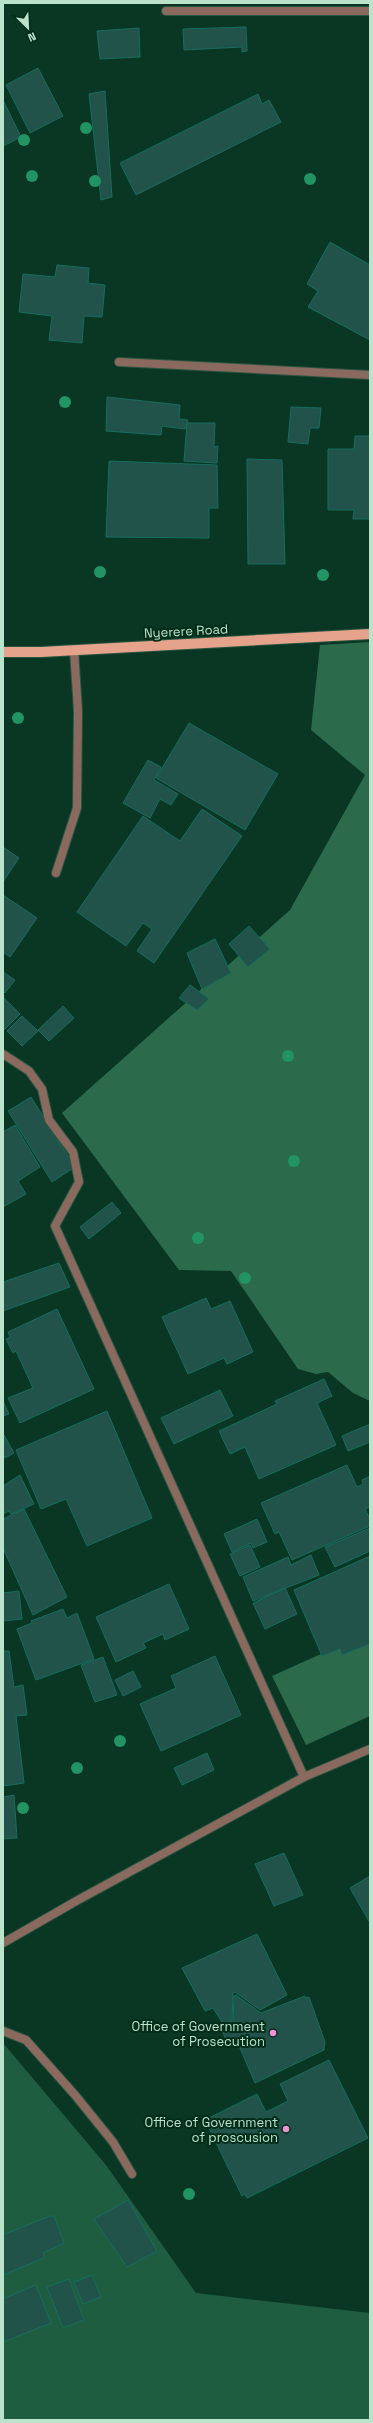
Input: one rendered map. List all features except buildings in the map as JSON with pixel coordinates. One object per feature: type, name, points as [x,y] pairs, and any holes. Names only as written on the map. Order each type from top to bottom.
[{"type":"main road","name":"Nyerere Road","points":[[3,652],[74,650],[370,634]]},
{"type":"street","points":[[166,11],[370,11]]},
{"type":"street","points":[[119,362],[370,375]]},
{"type":"street","points":[[56,873],[77,808],[78,711],[74,650]]},
{"type":"street","points":[[3,1054],[29,1071],[42,1089],[49,1120],[73,1152],[79,1182],[55,1226],[304,1777]]},
{"type":"street","points":[[3,1943],[84,1896],[304,1777],[370,1750]]},
{"type":"street","points":[[3,2031],[26,2040],[113,2142],[132,2174]]},
{"type":"green space","points":[[370,642],[370,1401],[353,1393],[328,1372],[316,1374],[298,1369],[231,1271],[179,1270],[62,1113],[290,910],[365,775],[311,730],[320,645]]},
{"type":"green space","points":[[370,1632],[370,1716],[306,1745],[272,1676]]},
{"type":"green space","points":[[3,2043],[106,2165],[196,2293],[370,2313],[370,2420],[3,2420]]},
{"type":"place","name":"Office of Government of Prosecution","points":[[273,2033]]},
{"type":"place","name":"Office of Government of proscusion","points":[[286,2129]]}]
